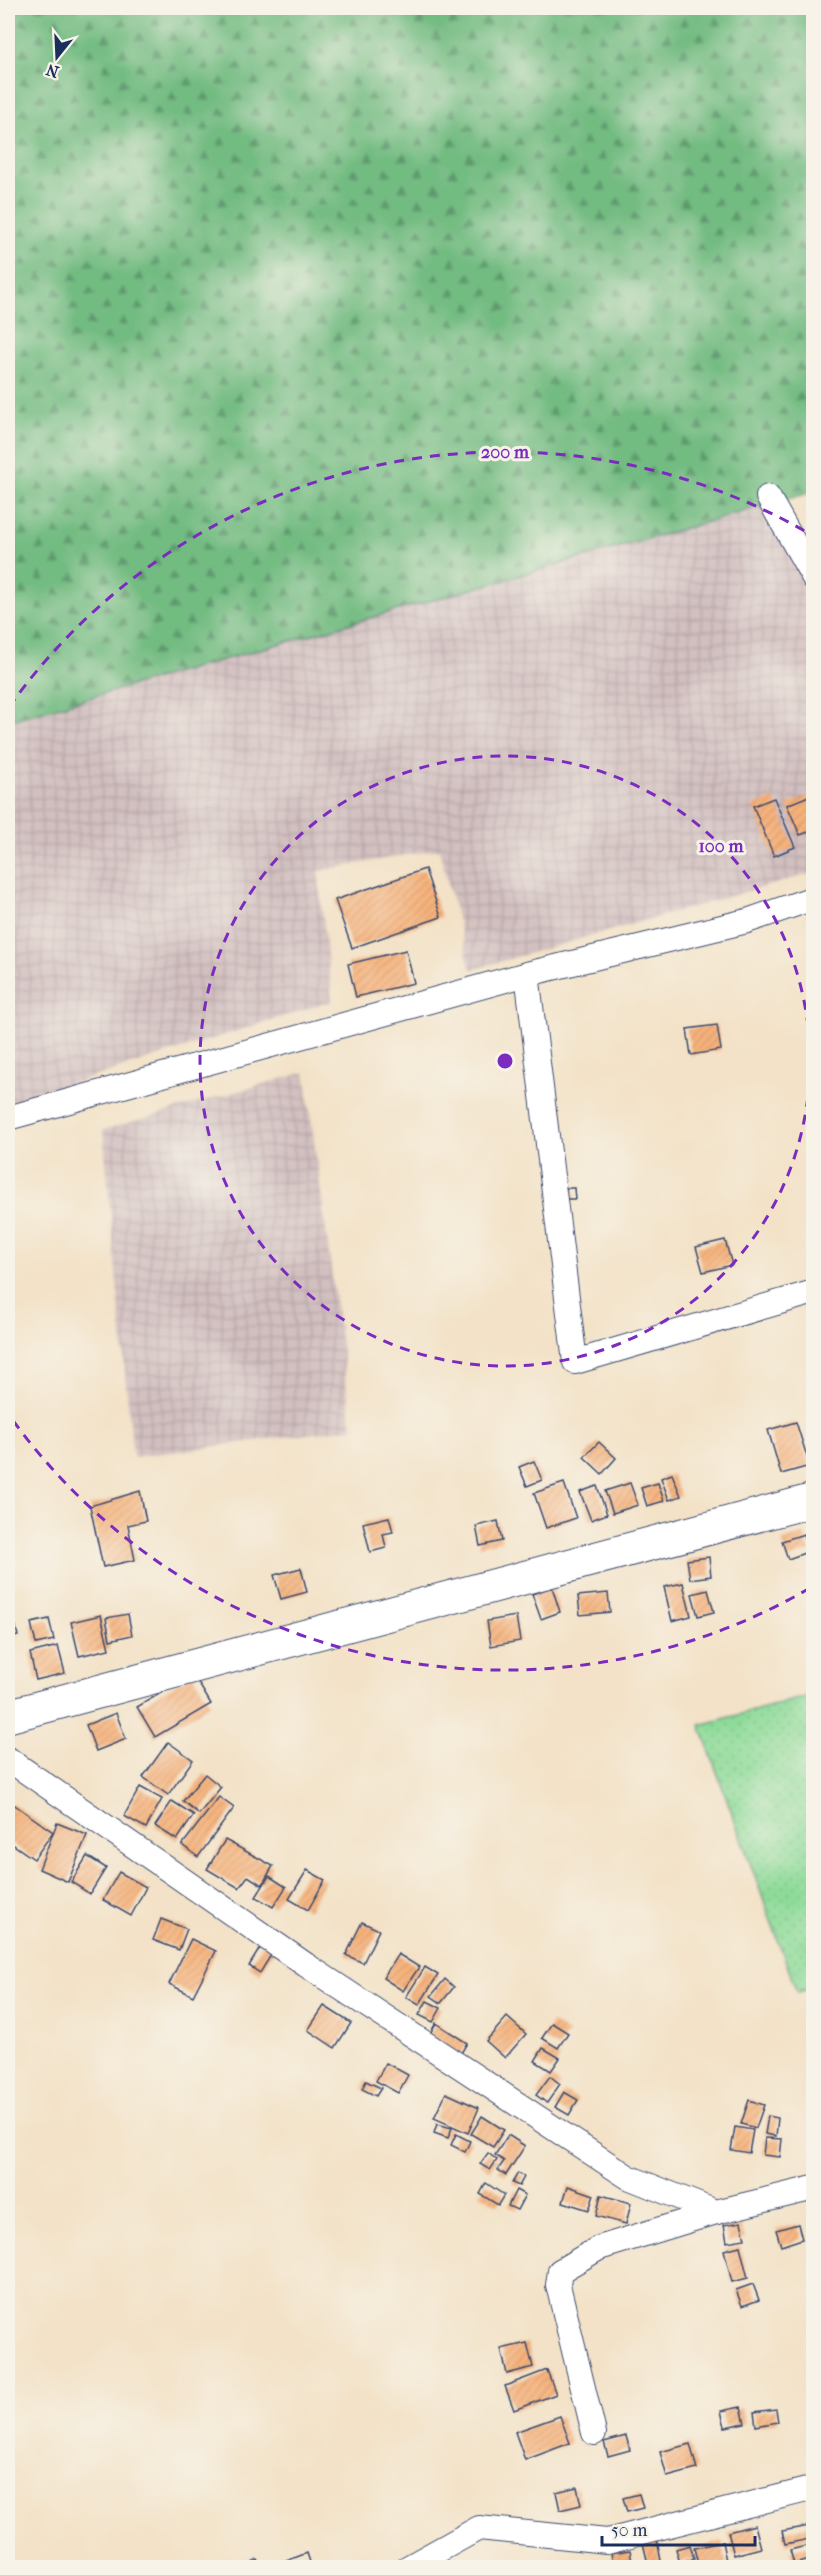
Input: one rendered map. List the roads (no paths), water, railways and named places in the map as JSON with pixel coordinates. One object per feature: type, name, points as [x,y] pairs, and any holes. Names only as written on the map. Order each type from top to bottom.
[{"type":"main road","points":[[8,1716],[813,1500]]},
{"type":"street","points":[[768,497],[813,578]]},
{"type":"street","points":[[8,1118],[527,974],[747,921],[813,898]]},
{"type":"street","points":[[527,974],[575,1362],[813,1292]]},
{"type":"street","points":[[8,1758],[306,1965],[628,2177],[716,2212]]},
{"type":"street","points":[[594,2433],[558,2285],[560,2271],[599,2248],[716,2212],[813,2188]]},
{"type":"street","points":[[406,2568],[479,2528],[607,2541],[813,2488]]}]
